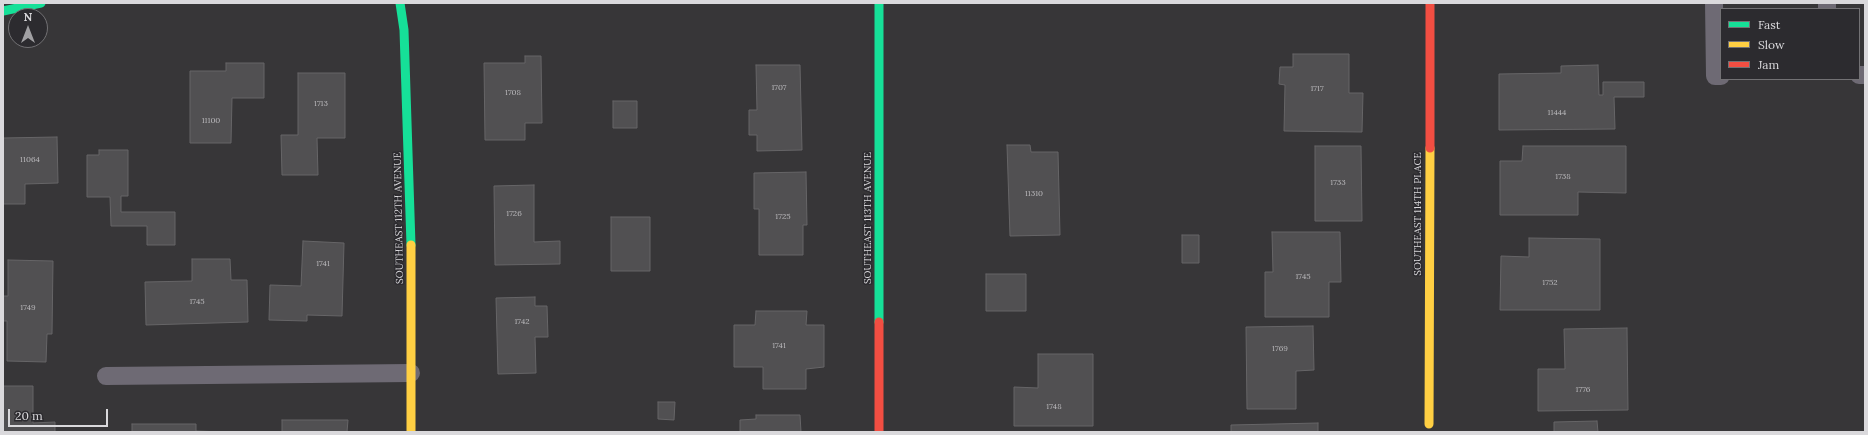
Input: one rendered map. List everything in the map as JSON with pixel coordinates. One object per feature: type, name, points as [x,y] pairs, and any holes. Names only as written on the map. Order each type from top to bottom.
[{"type":"street","points":[[3,11],[41,3]]},
{"type":"street","name":"SOUTHEAST 112TH AVENUE","points":[[400,3],[404,30],[411,205],[411,432]]},
{"type":"street","name":"SOUTHEAST 113TH AVENUE","points":[[879,3],[879,432]]},
{"type":"street","name":"SOUTHEAST 114TH PLACE","points":[[1429,424],[1430,3]]},
{"type":"lane","points":[[1714,3],[1715,76],[1720,76]]},
{"type":"lane","points":[[106,376],[411,373]]},
{"type":"building","points":[[1293,54],[1349,54],[1349,93],[1363,93],[1362,132],[1284,131],[1285,85],[1279,84],[1280,67],[1293,67]]},
{"type":"building","points":[[525,56],[541,56],[542,123],[525,123],[525,140],[485,140],[484,63],[525,63]]},
{"type":"building","points":[[226,63],[264,63],[264,98],[232,98],[231,143],[190,143],[190,71],[226,71]]},
{"type":"building","points":[[756,65],[800,65],[802,150],[757,151],[757,135],[749,135],[749,110],[757,110]]},
{"type":"building","points":[[1598,65],[1599,95],[1603,95],[1603,82],[1644,82],[1644,97],[1614,97],[1615,129],[1499,130],[1499,74],[1561,73],[1561,66]]},
{"type":"building","points":[[298,73],[345,73],[345,138],[317,138],[318,175],[282,175],[281,135],[298,135]]},
{"type":"building","points":[[613,101],[637,101],[637,128],[613,128]]},
{"type":"building","points":[[57,137],[58,183],[25,184],[25,204],[3,204],[3,138]]},
{"type":"building","points":[[1007,145],[1030,145],[1031,152],[1058,152],[1060,235],[1010,236]]},
{"type":"building","points":[[1315,146],[1361,146],[1362,221],[1315,221]]},
{"type":"building","points":[[1523,146],[1626,146],[1626,193],[1578,192],[1578,215],[1500,215],[1500,161],[1522,161]]},
{"type":"building","points":[[99,150],[128,150],[128,196],[121,196],[121,212],[175,212],[175,245],[147,245],[147,226],[111,226],[110,197],[87,197],[87,155],[99,155]]},
{"type":"building","points":[[806,172],[807,225],[803,225],[803,255],[759,255],[759,209],[754,209],[754,173]]},
{"type":"building","points":[[534,185],[534,242],[560,241],[560,264],[495,265],[494,186]]},
{"type":"building","points":[[611,217],[650,217],[650,271],[611,271]]},
{"type":"building","points":[[1272,232],[1340,232],[1341,282],[1329,282],[1329,317],[1265,317],[1265,272],[1273,272]]},
{"type":"building","points":[[1182,235],[1199,235],[1199,263],[1182,263]]},
{"type":"building","points":[[1529,238],[1600,239],[1600,310],[1500,310],[1501,256],[1529,257]]},
{"type":"building","points":[[303,241],[344,243],[342,316],[307,315],[307,321],[269,320],[270,285],[301,286]]},
{"type":"building","points":[[192,259],[230,259],[231,280],[247,280],[248,322],[146,325],[145,282],[192,281]]},
{"type":"building","points":[[8,260],[53,261],[52,334],[47,334],[46,362],[7,361],[7,321],[3,321],[3,296],[8,296]]},
{"type":"building","points":[[986,274],[1026,274],[1026,311],[986,311]]},
{"type":"building","points":[[535,297],[535,306],[547,306],[548,337],[535,337],[536,373],[498,374],[496,298]]},
{"type":"building","points":[[756,311],[807,311],[806,325],[824,325],[824,367],[806,369],[806,389],[763,389],[763,367],[734,367],[734,325],[755,325]]},
{"type":"building","points":[[1313,326],[1314,370],[1296,371],[1296,409],[1247,409],[1246,327]]},
{"type":"building","points":[[1627,328],[1628,410],[1538,411],[1538,369],[1565,369],[1564,329]]},
{"type":"building","points":[[1038,354],[1093,354],[1093,426],[1014,426],[1014,387],[1038,388]]},
{"type":"building","points":[[3,386],[33,386],[33,423],[55,422],[55,432],[3,432]]},
{"type":"building","points":[[658,402],[675,402],[674,420],[658,419]]},
{"type":"building","points":[[756,415],[800,415],[801,432],[740,432],[740,420],[756,419]]},
{"type":"building","points":[[282,420],[348,420],[347,432],[282,432]]},
{"type":"building","points":[[1597,421],[1598,432],[1554,432],[1554,422]]},
{"type":"building","points":[[1318,423],[1318,432],[1231,432],[1231,425]]},
{"type":"building","points":[[132,424],[196,424],[196,431],[225,432],[132,432]]},
{"type":"traffic: fast","points":[[3,11],[41,3]]},
{"type":"traffic: fast","points":[[400,3],[404,30],[411,245]]},
{"type":"traffic: fast","points":[[879,3],[879,322]]},
{"type":"traffic: slow","points":[[1429,424],[1430,148]]},
{"type":"traffic: slow","points":[[411,245],[411,432]]},
{"type":"traffic: jam","points":[[1430,3],[1430,148]]},
{"type":"traffic: jam","points":[[879,322],[879,432]]}]
